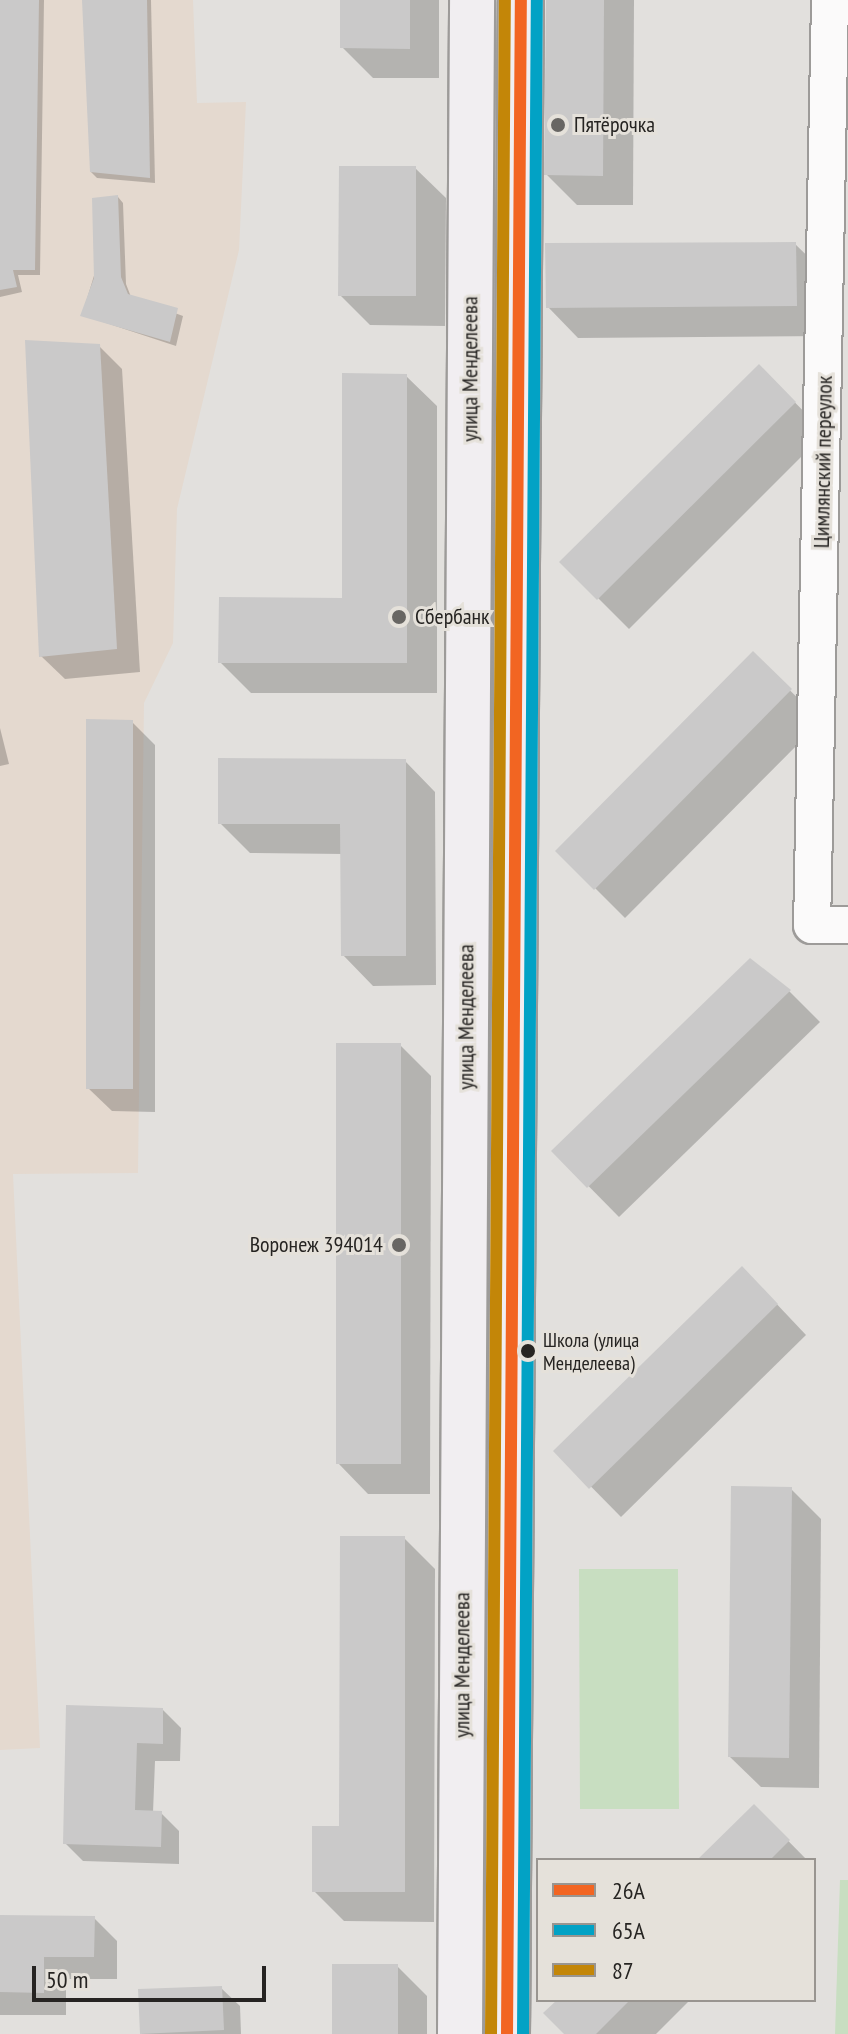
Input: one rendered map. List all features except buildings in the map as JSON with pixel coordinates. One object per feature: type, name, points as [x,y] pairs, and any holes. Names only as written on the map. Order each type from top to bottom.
[{"type":"street","name":"улица Менделеева","points":[[460,2034],[472,0]]},
{"type":"street","points":[[507,2034],[521,0]]},
{"type":"street","name":"Цимлянский переулок","points":[[830,0],[812,925],[848,925]]},
{"type":"street","points":[[460,1940],[507,1939]]},
{"type":"shaded area","points":[[0,0],[193,0],[197,103],[246,102],[239,250],[177,509],[173,643],[144,703],[138,1173],[13,1174],[40,1748],[0,1750]]},
{"type":"green space","points":[[579,1569],[678,1569],[679,1809],[580,1809]]},
{"type":"green space","points":[[840,1880],[848,1880],[848,2034],[835,2034]]},
{"type":"transit line","name":"87","points":[[491,2034],[505,0]]},
{"type":"transit line","name":"26А","points":[[507,2034],[521,0]]},
{"type":"transit line","name":"65А","points":[[523,2034],[537,0]]},
{"type":"place","name":"Пятёрочка","points":[[558,125]]},
{"type":"place","name":"Сбербанк","points":[[399,617]]},
{"type":"place","name":"Воронеж 394014","points":[[399,1245]]},
{"type":"place","name":"Школа (улица Менделеева)","points":[[528,1351]]}]
